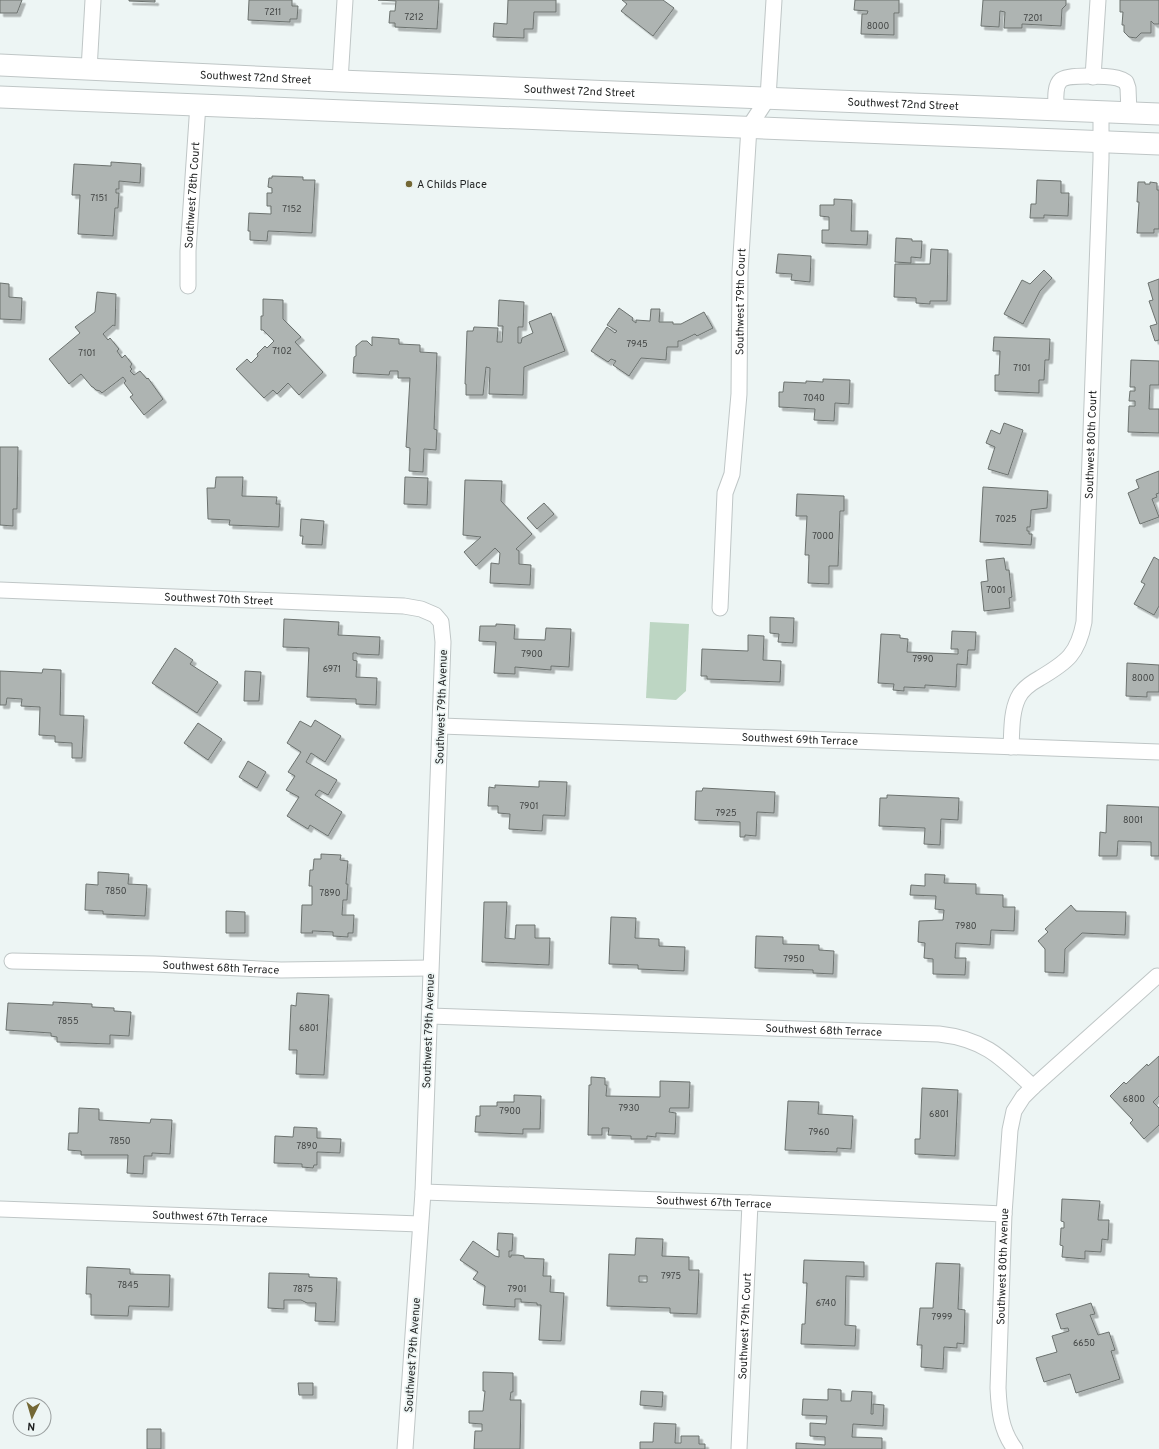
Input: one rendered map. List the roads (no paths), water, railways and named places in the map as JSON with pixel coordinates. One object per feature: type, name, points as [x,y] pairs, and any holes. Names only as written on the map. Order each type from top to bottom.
[{"type":"main road","name":"Southwest 72nd Street","points":[[0,65],[340,81],[1159,114]]},
{"type":"main road","points":[[87,100],[89,70]]},
{"type":"main road","points":[[0,97],[1159,144]]},
{"type":"street","points":[[89,70],[93,0]]},
{"type":"street","points":[[340,81],[344,0]]},
{"type":"street","name":"Southwest 79th Court","points":[[720,608],[725,493],[732,474],[739,394],[740,272],[749,127],[768,98],[774,0]]},
{"type":"street","points":[[1093,77],[1098,0]]},
{"type":"street","points":[[1056,110],[1058,85],[1064,77],[1070,76],[1117,78],[1126,82],[1128,88],[1129,112]]},
{"type":"street","name":"Southwest 78th Court","points":[[188,286],[188,251],[198,104]]},
{"type":"street","name":"Southwest 80th Court","points":[[1011,747],[1012,722],[1017,699],[1028,685],[1058,666],[1073,653],[1079,641],[1084,622],[1101,112]]},
{"type":"street","name":"Southwest 70th Street","points":[[0,590],[404,606],[421,609],[435,615]]},
{"type":"street","name":"Southwest 79th Avenue","points":[[405,1449],[423,1192],[430,1016],[430,968],[441,726],[443,629],[441,622],[435,615]]},
{"type":"street","name":"Southwest 69th Terrace","points":[[441,726],[1159,752]]},
{"type":"street","name":"Southwest 68th Terrace","points":[[12,961],[154,964],[281,970],[430,968]]},
{"type":"street","points":[[1033,1087],[1157,976]]},
{"type":"street","name":"Southwest 68th Terrace","points":[[430,1016],[939,1034],[965,1039],[988,1049],[1006,1062],[1033,1087]]},
{"type":"street","name":"Southwest 80th Avenue","points":[[1015,1449],[1005,1432],[1000,1415],[998,1400],[1004,1214],[1010,1130],[1014,1111],[1023,1097],[1033,1087]]},
{"type":"street","name":"Southwest 67th Terrace","points":[[423,1192],[750,1203],[1004,1214]]},
{"type":"street","name":"Southwest 79th Court","points":[[739,1449],[750,1203]]},
{"type":"street","name":"Southwest 67th Terrace","points":[[0,1209],[420,1224]]},
{"type":"place","name":"A Childs Place","points":[[409,184]]}]
